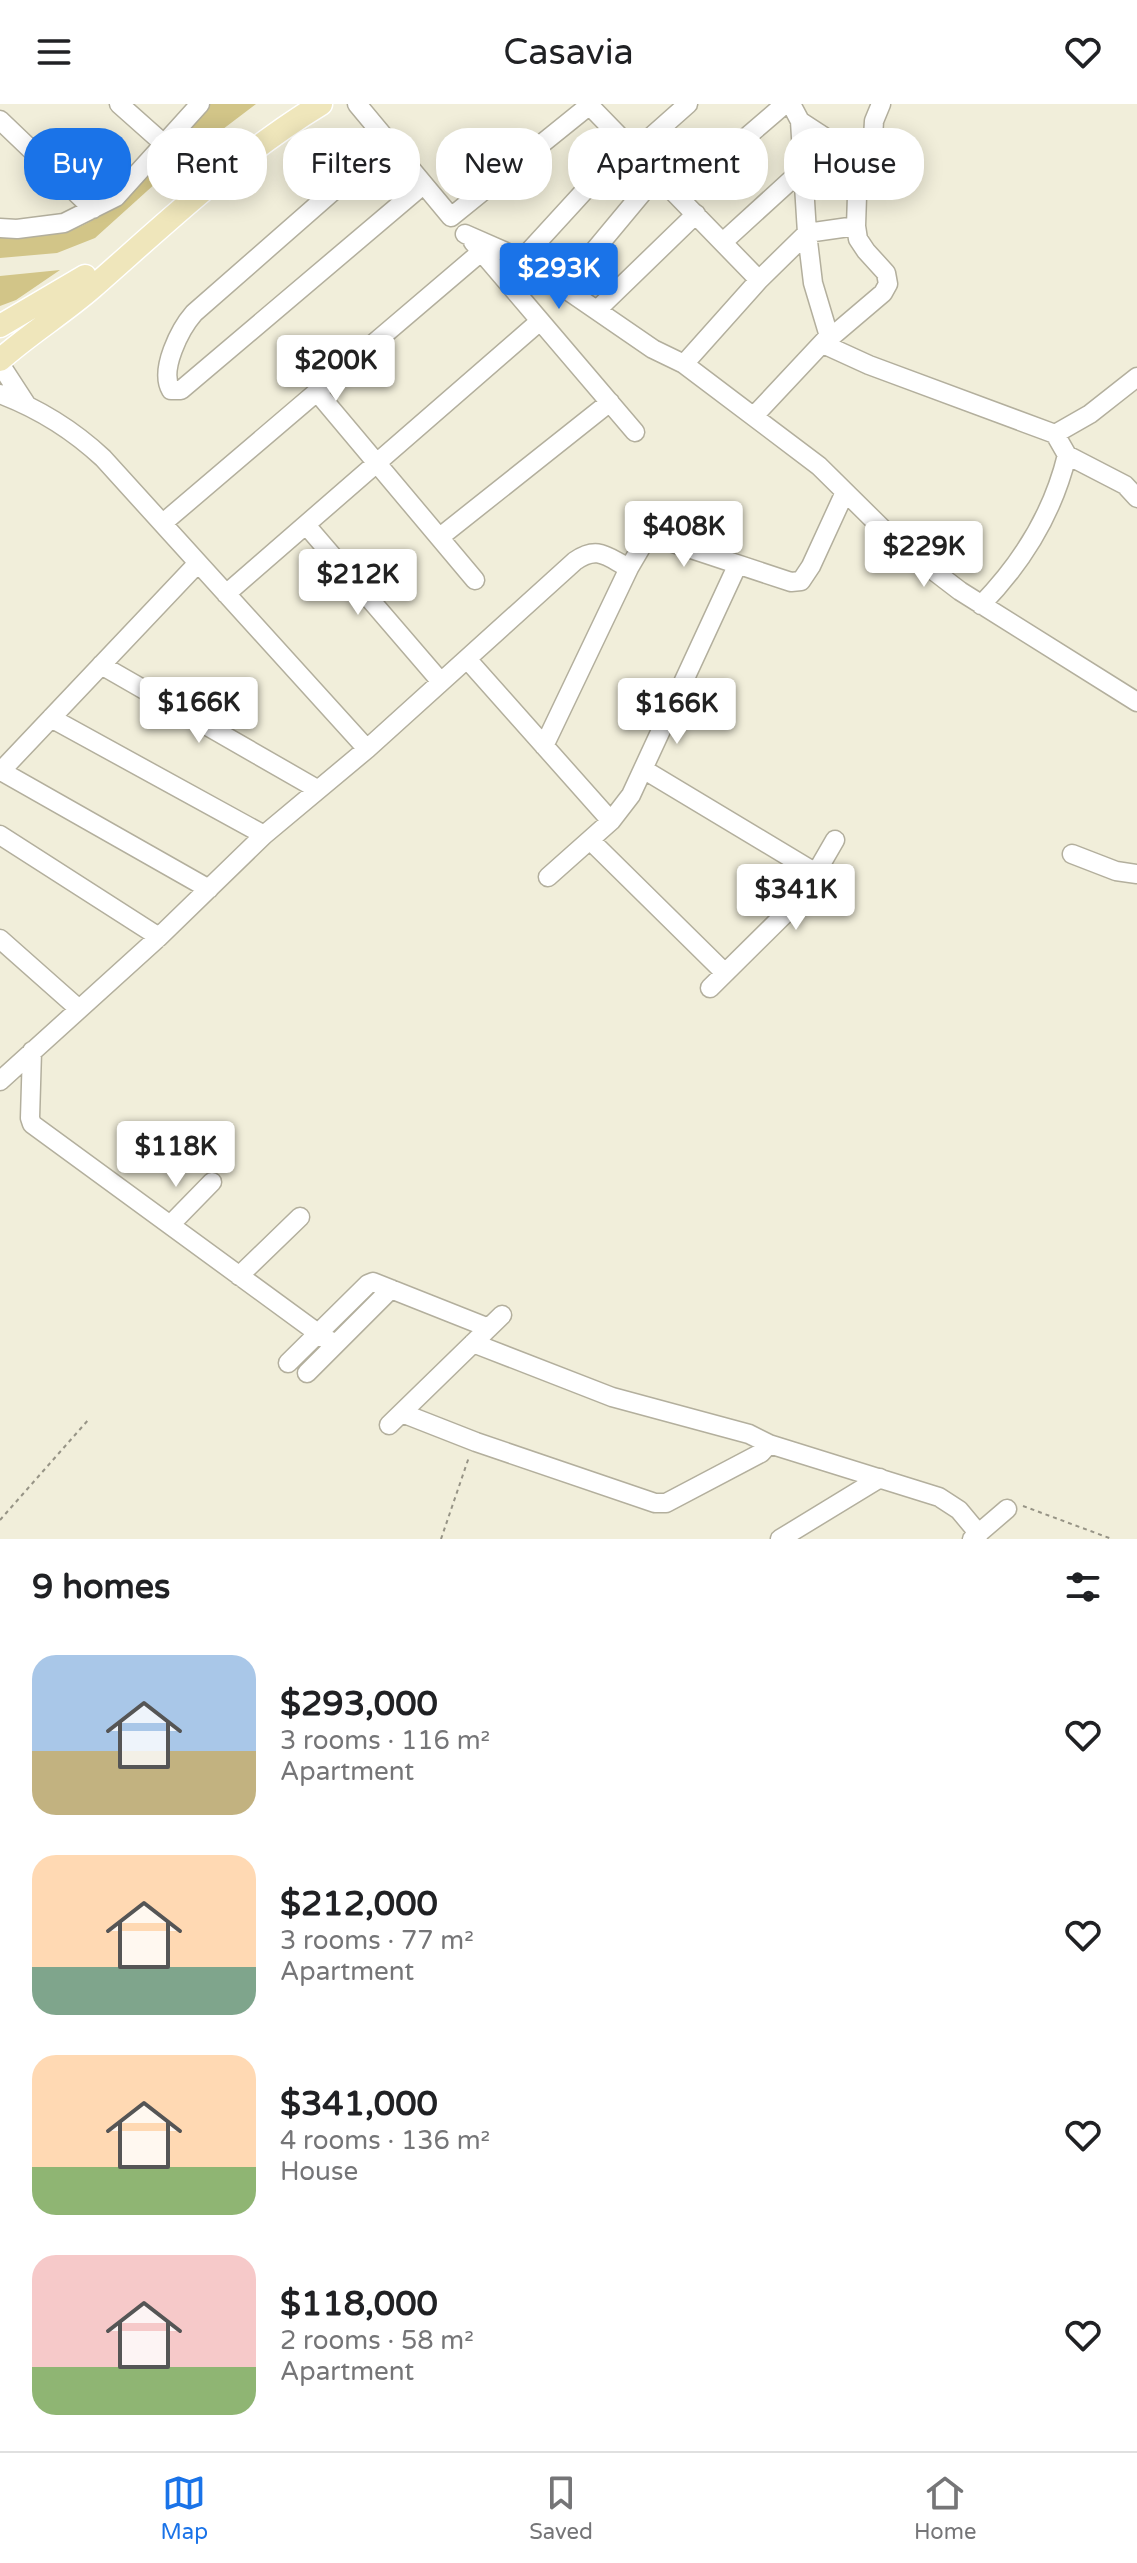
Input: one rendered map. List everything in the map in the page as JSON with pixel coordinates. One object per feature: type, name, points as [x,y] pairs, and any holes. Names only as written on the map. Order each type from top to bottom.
[{"type":"main road","points":[[0,326],[79,282],[203,174],[299,104]]},
{"type":"main road","points":[[0,363],[213,182],[279,131],[321,104]]},
{"type":"street","points":[[119,104],[147,129]]},
{"type":"street","points":[[178,128],[200,104]]},
{"type":"street","points":[[357,104],[376,128]]},
{"type":"street","points":[[661,128],[688,104]]},
{"type":"street","points":[[759,128],[788,104],[800,121],[811,128]]},
{"type":"street","points":[[874,128],[881,104]]},
{"type":"street","points":[[451,217],[590,105],[612,128]]},
{"type":"street","points":[[0,120],[93,209]]},
{"type":"street","points":[[800,121],[800,128]]},
{"type":"street","points":[[0,228],[64,223],[116,197],[147,163]]},
{"type":"street","points":[[420,181],[635,432]]},
{"type":"street","points":[[323,200],[194,313],[178,334],[173,349],[167,379],[171,390],[181,390],[200,375],[423,185]]},
{"type":"street","points":[[723,242],[784,186]]},
{"type":"street","points":[[522,259],[576,200]]},
{"type":"street","points":[[564,287],[636,200]]},
{"type":"street","points":[[683,200],[759,280]]},
{"type":"street","points":[[805,200],[813,283],[828,333],[823,344]]},
{"type":"street","points":[[754,416],[823,344],[883,293],[888,284],[886,273],[858,239],[857,200]]},
{"type":"street","points":[[598,309],[696,214]]},
{"type":"street","points":[[684,364],[759,280],[807,233],[856,226]]},
{"type":"street","points":[[465,234],[522,259],[653,349],[684,364],[819,466],[896,542],[981,605],[1137,702]]},
{"type":"street","points":[[163,523],[481,252]]},
{"type":"street","points":[[226,594],[540,321]]},
{"type":"street","points":[[823,344],[869,365],[1055,434],[1067,455],[1125,485],[1137,498]]},
{"type":"street","points":[[173,349],[200,375]]},
{"type":"street","points":[[0,363],[26,404]]},
{"type":"street","points":[[1055,434],[1090,414],[1137,377]]},
{"type":"street","points":[[317,392],[475,580]]},
{"type":"street","points":[[0,394],[26,404],[96,451],[367,749]]},
{"type":"street","points":[[440,537],[610,402]]},
{"type":"street","points":[[981,605],[1020,561],[1052,497],[1067,455]]},
{"type":"street","points":[[544,746],[629,568],[646,539],[655,537],[737,566],[791,582],[801,581],[845,492]]},
{"type":"street","points":[[306,525],[441,682]]},
{"type":"street","points":[[0,1081],[159,937],[264,835],[367,749],[585,554],[599,552],[629,568]]},
{"type":"street","points":[[198,563],[1,771],[209,889]]},
{"type":"street","points":[[548,877],[611,821],[631,795],[737,566]]},
{"type":"street","points":[[467,659],[611,821]]},
{"type":"street","points":[[101,665],[317,789]]},
{"type":"street","points":[[51,718],[264,835]]},
{"type":"street","points":[[643,769],[816,873]]},
{"type":"street","points":[[0,835],[159,937]]},
{"type":"street","points":[[590,840],[725,973]]},
{"type":"street","points":[[710,988],[802,897],[835,840]]},
{"type":"street","points":[[1072,854],[1116,871],[1137,874]]},
{"type":"street","points":[[4,950],[79,1009]]},
{"type":"street","points":[[32,1051],[32,1124],[335,1343]]},
{"type":"street","points":[[170,1225],[212,1182]]},
{"type":"street","points":[[239,1276],[300,1217]]},
{"type":"street","points":[[288,1363],[317,1332],[373,1282],[496,1321],[395,1419],[474,1441],[655,1503],[666,1503],[761,1453],[769,1444]]},
{"type":"street","points":[[307,1373],[391,1289]]},
{"type":"street","points":[[473,1343],[612,1397],[749,1434],[769,1444],[924,1491],[951,1503],[976,1536],[1007,1509]]},
{"type":"street","points":[[780,1539],[880,1478]]},
{"type":"path","points":[[0,1520],[89,1419]]},
{"type":"path","points":[[441,1539],[474,1441]]},
{"type":"path","points":[[1007,1509],[1024,1506],[1112,1539]]},
{"type":"shaded area","points":[[210,104],[256,104],[224,128],[189,128]]},
{"type":"shaded area","points":[[147,175],[147,191],[95,238],[57,253],[0,258],[0,234],[34,236],[68,231],[87,223],[120,200],[131,200],[131,190]]},
{"type":"shaded area","points":[[60,270],[16,300],[0,306],[0,276]]}]
